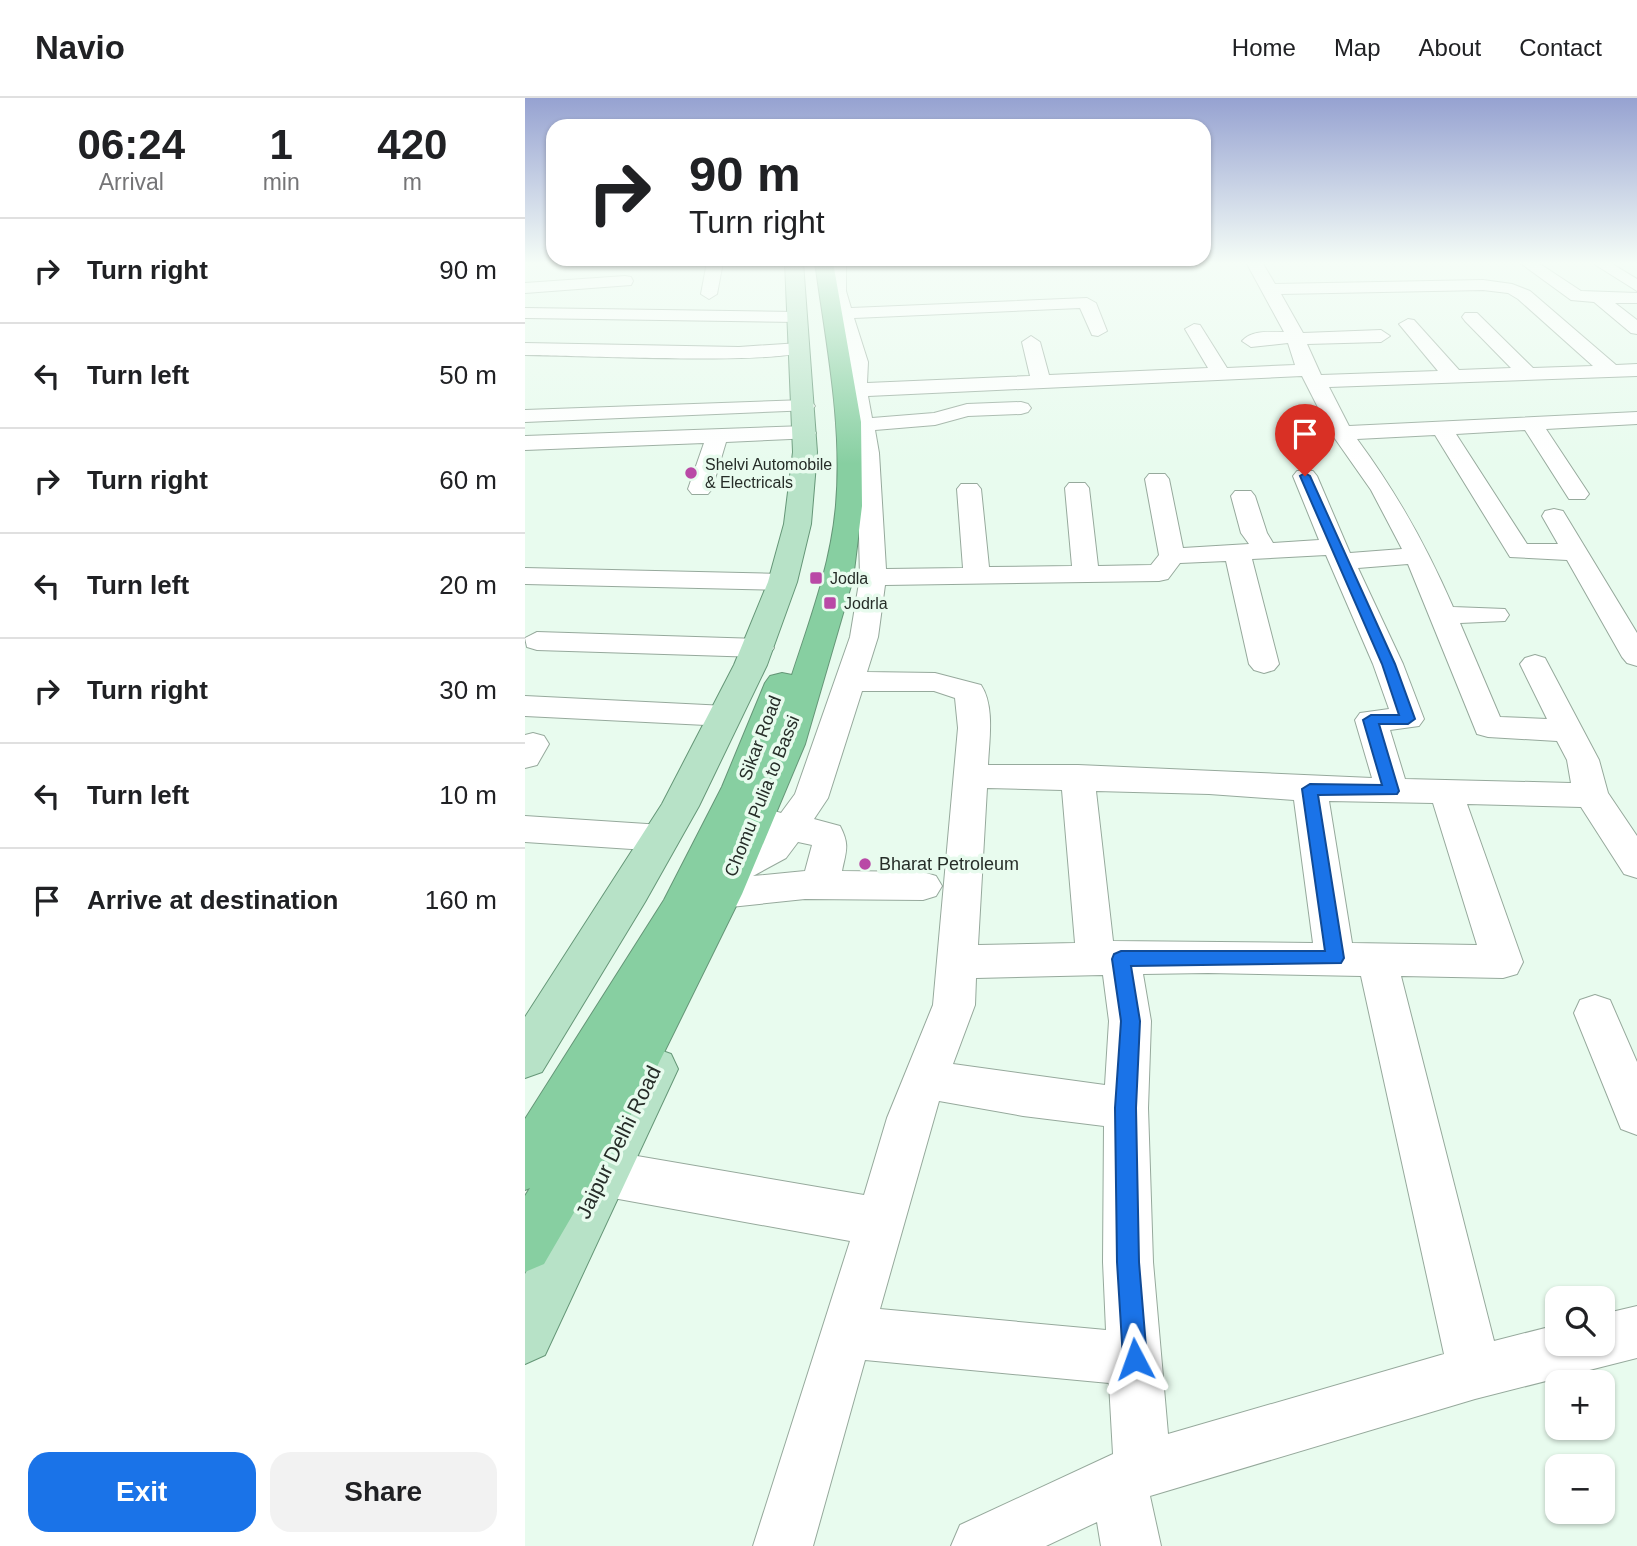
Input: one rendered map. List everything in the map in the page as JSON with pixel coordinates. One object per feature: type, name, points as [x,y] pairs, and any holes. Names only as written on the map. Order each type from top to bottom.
[{"type":"highway","name":"Sikar Road","points":[[525,1165],[680,910],[741,787],[797,645],[822,559],[831,505],[832,446],[818,330]]},
{"type":"highway","name":"Chomu Pulia to Bassi","points":[[525,1245],[629,1074],[726,882],[787,744],[838,579],[848,519],[849,422],[835,330]]},
{"type":"main road","points":[[525,1058],[663,838],[696,780],[759,648],[782,582],[802,497],[805,419],[799,330]]},
{"type":"main road","name":"Jaipur Delhi Road","points":[[525,1335],[701,971],[700,960],[691,953]]},
{"type":"street","points":[[752,330],[799,333]]},
{"type":"street","points":[[726,882],[773,849],[811,798],[864,637],[873,577],[868,453],[857,390],[857,362],[850,330]]},
{"type":"street","points":[[1194,330],[1221,373]]},
{"type":"street","points":[[1291,330],[1311,376],[1342,433],[1383,490],[1418,556],[1488,727],[1569,731]]},
{"type":"street","points":[[1413,330],[1454,377]]},
{"type":"street","points":[[1484,330],[1528,374]]},
{"type":"street","points":[[1564,330],[1611,371]]},
{"type":"street","points":[[525,349],[753,353],[799,333]]},
{"type":"street","points":[[1251,341],[1260,338],[1381,336]]},
{"type":"street","points":[[1031,342],[1041,382]]},
{"type":"street","points":[[857,390],[1041,382],[1124,368],[1311,376],[1454,377],[1637,370]]},
{"type":"street","points":[[863,425],[935,419],[967,410],[1021,408]]},
{"type":"street","points":[[525,416],[805,419]]},
{"type":"street","points":[[525,443],[717,437],[805,419]]},
{"type":"street","points":[[1342,433],[1531,423],[1628,424]]},
{"type":"street","points":[[1531,423],[1577,494]]},
{"type":"street","points":[[1441,427],[1519,552],[1575,552]]},
{"type":"street","points":[[700,489],[717,437]]},
{"type":"street","points":[[1305,476],[1388,664],[1408,719],[1371,720],[1392,791]]},
{"type":"street","points":[[873,577],[1159,573],[1172,556],[1157,479]]},
{"type":"street","points":[[1077,488],[1086,573]]},
{"type":"street","points":[[969,489],[977,575]]},
{"type":"street","points":[[1243,496],[1254,533],[1266,551]]},
{"type":"street","points":[[1554,516],[1637,657]]},
{"type":"street","points":[[1172,556],[1266,551],[1418,556]]},
{"type":"street","points":[[1237,553],[1264,664]]},
{"type":"street","points":[[525,576],[782,582]]},
{"type":"street","points":[[1443,615],[1495,615]]},
{"type":"street","points":[[537,641],[759,648]]},
{"type":"street","points":[[1535,664],[1583,760],[1591,795],[1637,864]]},
{"type":"street","points":[[783,1546],[910,1118],[954,1005],[974,729],[970,692],[935,682],[848,681]]},
{"type":"street","points":[[525,706],[726,716]]},
{"type":"street","points":[[971,776],[1209,782],[1310,789],[1591,795]]},
{"type":"street","points":[[1078,777],[1095,953],[1121,959]]},
{"type":"street","points":[[1310,789],[1475,1372]]},
{"type":"street","points":[[956,962],[1356,958],[1503,961],[1446,791]]},
{"type":"street","points":[[754,820],[827,835],[830,842],[820,885]]},
{"type":"street","points":[[525,829],[663,838]]},
{"type":"street","points":[[726,882],[923,887]]},
{"type":"street","points":[[1121,959],[1130,1021],[1126,1108],[1128,1262],[1135,1359],[1130,1475],[1131,1546]]},
{"type":"street","points":[[1595,1013],[1637,1114]]},
{"type":"street","points":[[925,1079],[1023,1096],[1126,1108]]},
{"type":"street","points":[[602,1173],[880,1222]]},
{"type":"street","points":[[848,1332],[1135,1359]]},
{"type":"street","points":[[1615,1337],[1637,1332]]},
{"type":"street","points":[[981,1546],[1130,1475],[1475,1372],[1545,1355]]},
{"type":"place","name":"Shelvi Automobile & Electricals","points":[[691,473]]},
{"type":"place","name":"Jodla","points":[[816,578]]},
{"type":"place","name":"Jodrla","points":[[830,603]]},
{"type":"place","name":"Bharat Petroleum","points":[[865,864]]},
{"type":"route","points":[[1135,1359],[1128,1262],[1126,1108],[1130,1021],[1121,959],[1335,958],[1310,789],[1392,791],[1371,720],[1408,719],[1372,624],[1305,476]]}]
